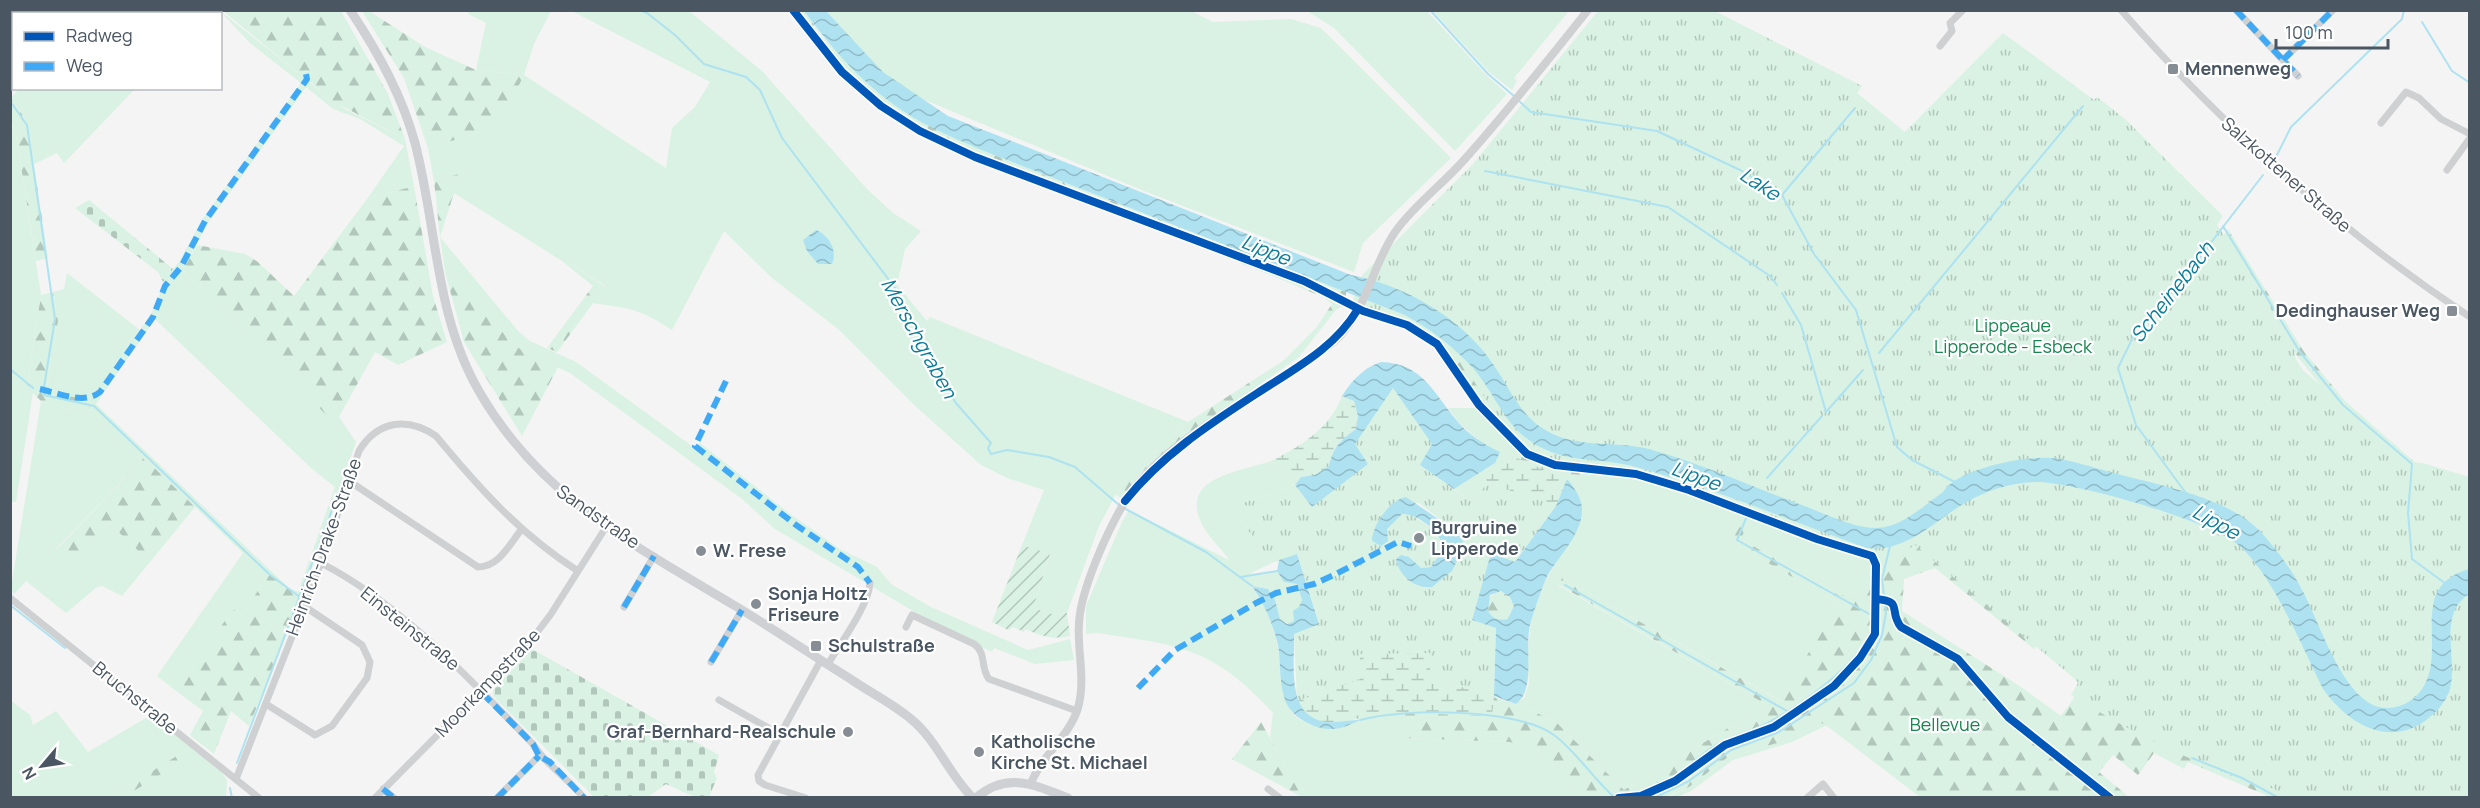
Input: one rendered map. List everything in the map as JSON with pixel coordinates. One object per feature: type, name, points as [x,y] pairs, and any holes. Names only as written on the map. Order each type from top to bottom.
[{"type":"main road","name":"Sandstraße","points":[[350,10],[388,74],[406,114],[422,175],[449,319],[467,368],[480,393],[523,455],[555,488],[606,527],[825,662],[912,719],[975,798]]},
{"type":"main road","points":[[975,798],[989,788],[1004,784],[1031,783],[1068,798]]},
{"type":"street","points":[[1031,783],[1037,769],[1056,747],[1077,711],[1083,672],[1079,634],[1082,599],[1125,501],[1144,477],[1209,424],[1330,345],[1348,327],[1383,252],[1408,217],[1462,163],[1588,10]]},
{"type":"street","points":[[1940,46],[1952,32],[1950,23],[1964,10]]},
{"type":"street","name":"Salzkottener Straße","points":[[2121,10],[2204,102],[2275,168],[2386,260],[2469,317]]},
{"type":"street","points":[[2236,10],[2298,76]]},
{"type":"street","points":[[2283,60],[2333,10]]},
{"type":"street","points":[[2381,123],[2406,92],[2419,98],[2441,118],[2469,136],[2447,170]]},
{"type":"street","name":"Heinrich-Drake-Straße","points":[[236,778],[321,563],[359,451],[367,437],[389,424],[411,423],[436,436],[491,501],[521,530],[578,571]]},
{"type":"street","points":[[349,481],[478,567],[487,567],[497,561],[521,530]]},
{"type":"street","name":"Moorkampstraße","points":[[375,798],[482,693],[529,643],[551,615],[606,527]]},
{"type":"street","points":[[624,607],[654,556]]},
{"type":"street","name":"Einsteinstraße","points":[[321,563],[376,598],[423,636],[533,744],[539,756],[550,762],[584,798]]},
{"type":"street","points":[[806,798],[765,785],[759,781],[758,776],[779,734],[856,617],[870,589],[870,583]]},
{"type":"street","name":"Bruchstraße","points":[[10,598],[260,798]]},
{"type":"street","points":[[266,704],[315,735],[332,726],[367,678],[370,662],[362,645],[304,606]]},
{"type":"street","points":[[711,662],[742,610]]},
{"type":"street","points":[[906,627],[912,615],[974,644],[981,651],[984,671],[989,679],[1077,711]]},
{"type":"street","points":[[718,700],[779,734]]},
{"type":"street","points":[[497,798],[539,756]]},
{"type":"street","points":[[1807,798],[1823,784],[1834,798]]},
{"type":"street","points":[[383,789],[394,798]]},
{"type":"street","points":[[1268,789],[1280,798]]},
{"type":"green space","points":[[1189,10],[1213,22],[1291,19],[1321,28],[1451,158],[1363,243],[1354,272],[1144,191],[913,95],[883,72],[826,11]]},
{"type":"green space","points":[[223,11],[341,11],[388,94],[405,139],[336,103],[310,82],[311,74],[306,70],[301,75]]},
{"type":"green space","points":[[362,11],[369,11],[425,47],[476,70],[524,75],[498,127],[428,148],[404,78]]},
{"type":"green space","points":[[469,11],[551,11],[534,44],[524,75],[666,168],[672,128],[695,107],[710,82],[572,11],[689,11],[762,71],[867,189],[893,213],[921,231],[905,249],[897,285],[927,321],[930,317],[1188,422],[1135,470],[1116,494],[1099,526],[1067,613],[1052,614],[1033,608],[1050,555],[1022,545],[1044,490],[1007,478],[981,465],[913,404],[838,329],[772,278],[724,231],[672,330],[634,310],[592,303],[605,286],[454,193],[469,171],[434,181],[428,148],[497,127],[523,75],[476,70],[486,23],[468,14]]},
{"type":"green space","points":[[793,11],[804,11],[821,35],[872,88],[917,119],[979,149],[1346,292],[1346,303],[1336,310],[1299,357],[1164,452],[1140,474],[1121,499],[1116,494],[1135,470],[1188,422],[1283,361],[1316,328],[1332,304],[1323,297],[1178,237],[973,162],[975,156],[926,134],[868,96],[834,62]]},
{"type":"green space","points":[[1307,11],[1427,11],[1485,74],[1507,94],[1455,151],[1334,28]]},
{"type":"green space","points":[[1433,11],[1569,11],[1514,78],[1517,81],[1512,90],[1489,72]]},
{"type":"green space","name":"Lippeaue Lipperode - Esbeck","points":[[1598,11],[1715,11],[1862,86],[1857,93],[1905,132],[2003,33],[2094,100],[2097,97],[2125,119],[2223,216],[2217,225],[2295,338],[2295,355],[2303,370],[2409,462],[2423,463],[2469,477],[2469,797],[2283,797],[2274,789],[2195,761],[2144,737],[2071,695],[2078,683],[2075,679],[1915,545],[1901,554],[1872,554],[1766,519],[1645,473],[1557,465],[1531,454],[1504,426],[1463,365],[1408,323],[1352,303],[1363,274],[1473,164]]},
{"type":"green space","points":[[222,13],[301,75],[306,70],[311,74],[310,83],[345,109],[405,139],[414,186],[367,199],[404,146],[360,119],[333,109],[306,87],[208,223],[183,270],[279,364],[327,415],[339,417],[356,442],[301,598],[269,574],[242,615],[233,609],[197,661],[179,693],[157,676],[243,553],[144,458],[56,549],[71,561],[108,522],[150,562],[122,596],[102,586],[97,587],[66,613],[26,581],[14,594],[11,588],[41,401],[84,414],[90,407],[90,400],[46,393],[58,321],[53,292],[64,289],[67,273],[140,330],[154,309],[165,279],[179,262],[202,220],[301,83],[250,43]],"holes":[[[155,319],[311,468],[335,487],[298,592],[289,588],[96,404]]]},
{"type":"green space","points":[[18,90],[134,90],[64,163],[57,153],[34,164],[28,124],[11,97]]},
{"type":"green space","points":[[11,97],[28,124],[48,258],[36,261],[16,135],[11,120]]},
{"type":"green space","points":[[10,120],[16,135],[41,295],[27,386],[33,392],[16,502],[10,501]]},
{"type":"green space","points":[[469,171],[454,193],[440,237],[434,181]]},
{"type":"green space","points":[[414,186],[433,296],[447,342],[398,365],[375,352],[339,417],[327,416],[279,364],[183,270],[197,245],[245,254],[258,262],[294,296],[367,199]]},
{"type":"green space","points":[[89,200],[173,269],[163,282],[158,272],[75,208]]},
{"type":"green space","points":[[2228,229],[2303,350],[2345,401],[2418,465],[2414,511],[2345,416],[2297,356],[2223,236]]},
{"type":"green space","points":[[440,237],[519,332],[530,341],[576,362],[692,446],[700,443],[789,513],[840,549],[877,567],[891,584],[931,607],[1028,650],[1070,639],[1074,660],[1035,664],[994,648],[992,652],[940,627],[775,529],[742,499],[570,373],[524,352],[510,341],[452,271],[445,272]]},
{"type":"green space","points":[[562,261],[571,263],[605,287],[557,352],[547,348],[593,286]]},
{"type":"green space","points":[[452,271],[510,341],[524,352],[558,367],[522,436],[464,342],[445,272]]},
{"type":"green space","points":[[53,292],[58,321],[46,392],[90,400],[90,407],[84,414],[41,401],[27,387],[41,295]]},
{"type":"green space","name":"Bellevue","points":[[1372,302],[1405,315],[1616,463],[1913,538],[2037,646],[2034,649],[1935,568],[1904,579],[1902,611],[2021,687],[2061,716],[2078,692],[2113,712],[2291,798],[2270,797],[2188,762],[2184,769],[2154,753],[2138,775],[2113,755],[2099,772],[2129,797],[1920,797],[1823,723],[1791,739],[1728,757],[1689,787],[1666,797],[1583,797],[1539,751],[1510,742],[1403,738],[1404,714],[1460,714],[1297,701],[1359,654],[1431,653],[1430,678],[1516,704],[1555,721],[1624,790],[1767,705],[1559,585],[1562,578],[1781,701],[1837,603],[1732,542],[1742,515],[1641,480],[1569,474],[1556,506],[1487,483],[1484,481],[1520,454],[1477,408],[1436,348],[1407,330],[1364,315]],"holes":[[[1750,518],[1866,559],[1870,565],[1870,587],[1840,596],[1741,539]]]},
{"type":"green space","points":[[1393,388],[1433,444],[1420,465],[1473,503],[1487,483],[1556,506],[1514,563],[1491,554],[1472,620],[1496,628],[1494,696],[1430,678],[1430,653],[1360,654],[1360,679],[1297,701],[1294,633],[1319,623],[1297,554],[1272,563],[1231,507],[1295,485],[1312,506]],"holes":[[[1419,503],[1453,529],[1426,588],[1401,570],[1396,559],[1409,557],[1421,568],[1431,567],[1443,549],[1435,532],[1407,513],[1399,515],[1391,523],[1385,534],[1388,538],[1373,531],[1393,504]]]},
{"type":"green space","points":[[1342,396],[1354,401],[1358,416],[1356,429],[1338,444],[1329,466],[1315,475],[1301,477],[1295,485],[1271,461],[1303,443],[1322,427],[1330,418]]},
{"type":"green space","points":[[1448,408],[1477,408],[1521,455],[1485,481],[1487,483],[1473,503],[1454,489],[1495,463],[1486,446],[1460,424]]},
{"type":"green space","points":[[1514,457],[1567,479],[1556,506],[1487,483],[1483,479]]},
{"type":"green space","points":[[144,458],[195,507],[150,562],[108,522],[71,562],[56,550]]},
{"type":"green space","points":[[1271,461],[1295,485],[1231,507],[1272,563],[1249,574],[1277,571],[1284,582],[1297,584],[1302,600],[1295,621],[1287,624],[1280,619],[1275,600],[1268,589],[1253,586],[1263,603],[1274,631],[1286,699],[1295,716],[1314,726],[1342,727],[1416,691],[1403,738],[1510,742],[1539,751],[1583,797],[1302,797],[1270,738],[1273,713],[1252,691],[1232,675],[1213,662],[1174,646],[1097,633],[1086,634],[1086,606],[1129,510],[1229,560],[1204,528],[1197,511],[1198,498],[1204,487],[1215,480]]},
{"type":"green space","points":[[1569,474],[1641,480],[1743,515],[1732,542],[1837,603],[1782,701],[1562,578],[1559,586],[1767,705],[1624,790],[1555,721],[1516,704],[1524,698],[1529,684],[1527,658],[1531,620],[1545,581],[1556,563],[1576,490],[1567,479]]},
{"type":"green space","points":[[1750,518],[1866,559],[1870,565],[1870,587],[1840,596],[1741,539]]},
{"type":"green space","points":[[1022,545],[1050,554],[1033,608],[1052,614],[1067,613],[1070,636],[1047,637],[1013,627],[1008,630],[992,622]]},
{"type":"green space","points":[[269,574],[301,598],[249,726],[231,711],[214,754],[190,735],[203,711],[179,693],[197,661],[233,609],[242,615]]},
{"type":"green space","points":[[1501,592],[1511,596],[1515,606],[1511,616],[1501,620],[1491,616],[1487,606],[1491,596]]},
{"type":"green space","points":[[532,649],[719,755],[714,772],[717,778],[709,797],[695,797],[666,784],[648,797],[594,797],[493,696],[493,690]]},
{"type":"green space","points":[[1431,653],[1430,678],[1494,696],[1492,715],[1384,714],[1333,723],[1311,718],[1301,709],[1297,701],[1360,679],[1359,654]]},
{"type":"green space","points":[[10,700],[30,715],[33,725],[56,711],[88,752],[151,715],[222,773],[227,780],[226,797],[124,797],[193,754],[188,749],[110,797],[11,797]]},
{"type":"green space","points":[[1261,722],[1302,797],[1232,759]]},
{"type":"green space","points":[[1823,723],[1827,725],[1792,742],[1733,760],[1691,791],[1677,797],[1666,798],[1689,787],[1728,757],[1791,739]]},
{"type":"green space","points":[[188,749],[194,754],[124,797],[110,797]]},
{"type":"water","name":"Lippe","points":[[804,11],[826,11],[883,72],[948,116],[1351,275],[1392,287],[1431,306],[1465,332],[1480,347],[1519,406],[1539,426],[1552,434],[1579,441],[1649,449],[1709,469],[1858,526],[1876,528],[1894,524],[1920,510],[1963,476],[1993,465],[2026,459],[2067,460],[2191,494],[2229,509],[2260,531],[2298,582],[2347,680],[2359,695],[2373,705],[2389,708],[2398,707],[2412,700],[2423,688],[2431,664],[2432,621],[2436,595],[2442,585],[2453,576],[2469,569],[2469,594],[2459,603],[2451,625],[2452,677],[2448,694],[2433,714],[2410,729],[2396,732],[2382,731],[2368,728],[2356,721],[2344,712],[2323,689],[2277,596],[2242,548],[2227,537],[2204,527],[2114,497],[2059,484],[2040,482],[2011,485],[1968,501],[1927,529],[1899,544],[1884,548],[1867,548],[1665,475],[1623,464],[1559,455],[1524,437],[1508,419],[1473,368],[1441,338],[1414,320],[979,149],[934,129],[903,111],[868,84],[834,49]]},
{"type":"water","points":[[816,230],[821,232],[831,244],[834,254],[832,264],[818,264],[807,251],[803,240]]},
{"type":"water","points":[[1381,362],[1407,368],[1417,374],[1434,391],[1462,427],[1500,452],[1495,463],[1454,489],[1420,465],[1432,444],[1393,388],[1355,444],[1368,464],[1312,507],[1295,485],[1301,477],[1315,475],[1329,466],[1338,445],[1356,429],[1358,416],[1354,401],[1342,396],[1359,375]]},
{"type":"water","points":[[1567,479],[1580,500],[1581,518],[1574,537],[1545,581],[1531,621],[1528,678],[1522,697],[1516,704],[1494,696],[1496,628],[1472,620],[1491,553],[1515,562],[1556,506]],"holes":[[[1501,591],[1510,597],[1514,606],[1508,619],[1499,619],[1491,615],[1488,610],[1490,595]]]},
{"type":"water","points":[[1406,497],[1453,529],[1463,541],[1464,547],[1452,571],[1432,587],[1414,584],[1400,571],[1396,559],[1401,555],[1409,557],[1421,568],[1431,567],[1443,549],[1439,537],[1422,520],[1402,514],[1387,529],[1388,541],[1381,546],[1372,541],[1375,528],[1383,514],[1394,503]]},
{"type":"water","points":[[1297,554],[1319,624],[1294,634],[1295,689],[1305,711],[1314,718],[1328,722],[1360,720],[1341,728],[1329,729],[1309,724],[1292,712],[1288,706],[1282,687],[1276,637],[1264,607],[1252,586],[1268,589],[1275,600],[1280,619],[1287,624],[1294,621],[1293,611],[1299,607],[1302,600],[1297,584],[1284,582],[1277,571],[1279,560]]},
{"type":"waterway","name":"Merschgraben","points":[[640,10],[675,35],[704,64],[746,77],[760,90],[782,138],[898,292],[955,402],[991,443],[988,448],[991,454],[1007,450],[1049,457],[1075,467],[1119,505]]},
{"type":"waterway","name":"Lake","points":[[1430,10],[1488,74],[1514,96]]},
{"type":"waterway","name":"Scheinebach","points":[[2276,157],[2291,127],[2402,19],[2404,10]]},
{"type":"waterway","points":[[2422,22],[2452,71],[2470,83]]},
{"type":"waterway","name":"Lake","points":[[1518,100],[1531,112],[1657,131],[1740,170],[1782,195],[1814,254],[1856,310],[1897,447],[1912,460],[1955,482]]},
{"type":"waterway","points":[[10,101],[27,125],[55,319],[44,387]]},
{"type":"waterway","points":[[1879,353],[2083,106]]},
{"type":"waterway","points":[[1782,195],[1855,108]]},
{"type":"waterway","points":[[1485,171],[1668,207],[1770,276],[1777,285]]},
{"type":"waterway","name":"Scheinebach","points":[[2188,496],[2136,425],[2118,368],[2135,333],[2176,288],[2263,175]]},
{"type":"waterway","points":[[2223,226],[2300,352],[2343,405],[2412,464],[2408,513],[2412,559],[2446,584]]},
{"type":"waterway","points":[[1782,293],[1801,325],[1826,412]]},
{"type":"waterway","points":[[10,369],[33,388]]},
{"type":"waterway","points":[[1826,412],[1863,370]]},
{"type":"waterway","points":[[44,392],[44,395],[94,406],[269,574],[301,598]]},
{"type":"waterway","points":[[1767,478],[1822,416]]},
{"type":"waterway","points":[[237,763],[340,489]]},
{"type":"waterway","name":"Merschgraben","points":[[1124,508],[1206,552],[1252,586]]},
{"type":"waterway","points":[[1683,771],[1716,745],[1758,728],[1784,714],[1817,691],[1851,660],[1864,644],[1871,629],[1871,615],[1737,540],[1747,516]]},
{"type":"waterway","points":[[1654,798],[1689,781],[1731,750],[1779,732],[1854,683],[1871,660],[1882,635],[1886,613],[1882,579],[1890,546]]},
{"type":"waterway","points":[[1241,577],[1277,571]]},
{"type":"waterway","points":[[1565,585],[1787,711]]},
{"type":"waterway","points":[[10,605],[65,648]]},
{"type":"waterway","points":[[1360,720],[1403,713],[1431,712],[1488,715],[1537,726],[1562,742],[1615,798]]},
{"type":"waterway","points":[[2192,758],[2242,778],[2279,798]]},
{"type":"waterway","points":[[230,788],[232,798]]},
{"type":"marked path","points":[[2236,10],[2298,76]]},
{"type":"marked path","points":[[2283,60],[2333,10]]},
{"type":"marked path","points":[[40,389],[79,398],[94,396],[100,392],[153,317],[165,286],[181,267],[205,221],[307,79],[306,74]]},
{"type":"marked path","points":[[726,381],[695,446],[796,525],[858,567],[870,583]]},
{"type":"marked path","points":[[1138,688],[1175,650],[1256,603],[1276,593],[1314,584],[1398,542],[1411,546]]},
{"type":"marked path","points":[[624,607],[654,556]]},
{"type":"marked path","points":[[711,662],[742,610]]},
{"type":"marked path","points":[[482,693],[533,744],[539,756],[550,762],[584,798]]},
{"type":"marked path","points":[[497,798],[539,756]]},
{"type":"marked path","points":[[383,789],[394,798]]},
{"type":"cycle path","points":[[793,10],[842,72],[881,106],[920,131],[975,157],[1304,281],[1363,311],[1407,325],[1437,344],[1479,405],[1527,454],[1555,465],[1636,474],[1689,490],[1817,539],[1872,556],[1876,565],[1875,634],[1860,658],[1834,686],[1774,727],[1725,745],[1675,781],[1641,796],[1619,798]]},
{"type":"cycle path","points":[[1125,501],[1154,470],[1186,442],[1220,417],[1299,367],[1325,347],[1337,336],[1358,309]]},
{"type":"cycle path","points":[[1876,599],[1885,600],[1893,605],[1901,627],[1958,659],[2008,717],[2110,798]]},
{"type":"place","name":"Mennenweg","points":[[2173,69]]},
{"type":"place","name":"Dedinghauser Weg","points":[[2452,311]]},
{"type":"place","name":"Burgruine Lipperode","points":[[1419,538]]},
{"type":"place","name":"W. Frese","points":[[701,551]]},
{"type":"place","name":"Sonja Holtz Friseure","points":[[756,604]]},
{"type":"place","name":"Schulstraße","points":[[816,646]]},
{"type":"place","name":"Graf-Bernhard-Realschule","points":[[848,732]]},
{"type":"place","name":"Katholische Kirche St. Michael","points":[[979,752]]}]
